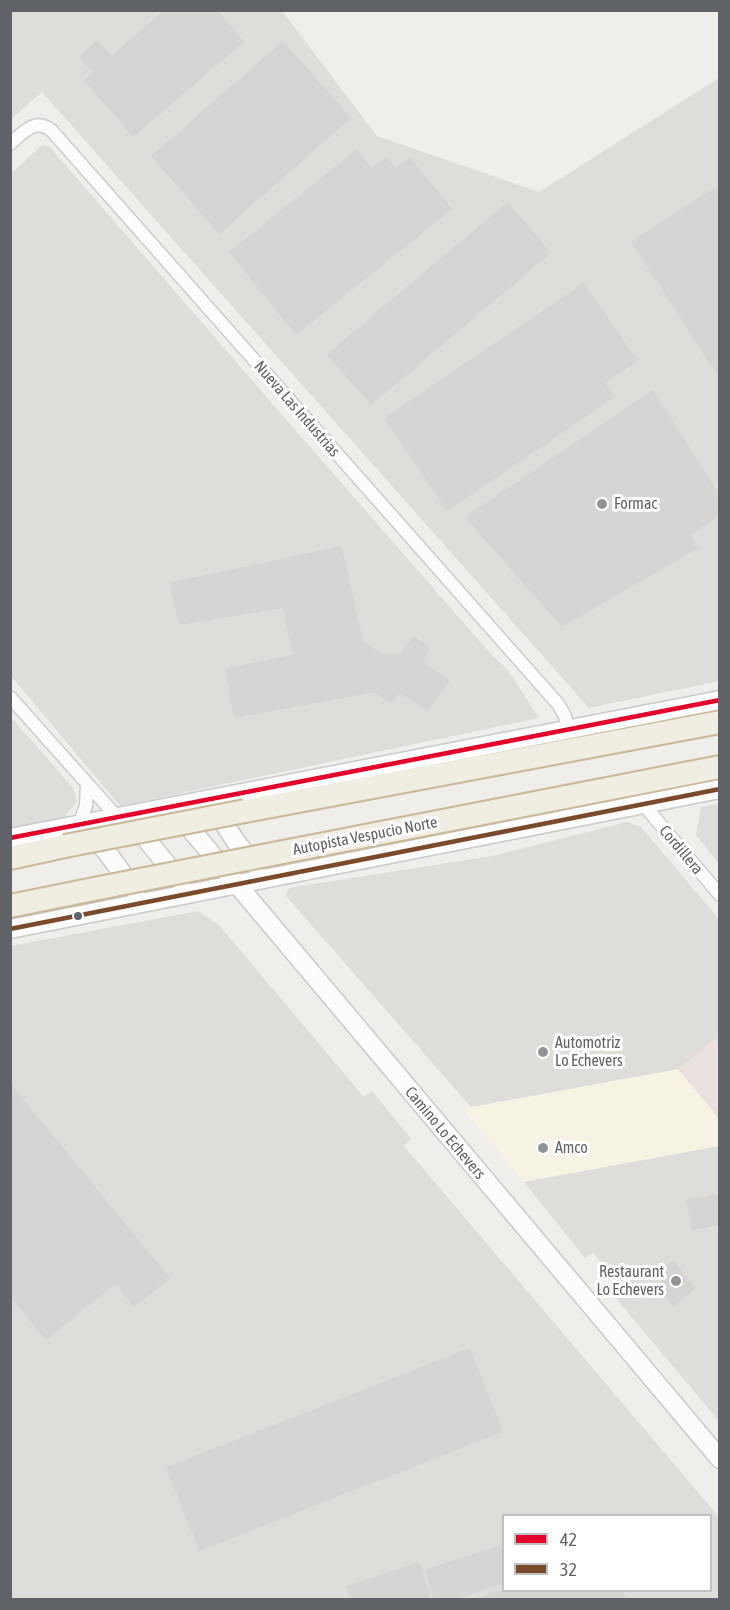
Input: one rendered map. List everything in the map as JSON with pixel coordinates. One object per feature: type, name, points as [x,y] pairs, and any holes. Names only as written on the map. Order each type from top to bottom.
[{"type":"highway","points":[[10,858],[245,811],[720,722]]},
{"type":"highway","name":"Autopista Vespucio Norte","points":[[10,906],[720,767]]},
{"type":"main road","points":[[10,838],[720,700]]},
{"type":"main road","points":[[10,929],[720,789]]},
{"type":"main road","points":[[210,799],[236,842],[257,867],[272,878]]},
{"type":"main road","name":"Camino Lo Echevers","points":[[172,807],[720,1459]]},
{"type":"main road","points":[[122,817],[190,893]]},
{"type":"main road","points":[[79,824],[106,850],[142,903]]},
{"type":"main road","points":[[264,915],[264,895],[272,878]]},
{"type":"street","name":"Nueva Las Industrias","points":[[10,144],[32,126],[41,124],[52,131],[558,704],[565,716],[568,729]]},
{"type":"street","points":[[10,697],[87,786],[122,817]]},
{"type":"street","points":[[79,824],[86,806],[87,786]]},
{"type":"street","name":"Cordillera","points":[[643,804],[720,895]]},
{"type":"shaded area","points":[[11,11],[282,11],[377,136],[539,192],[719,78],[719,681],[589,708],[42,92],[11,119]]},
{"type":"shaded area","points":[[42,145],[49,146],[489,652],[508,670],[539,718],[120,806],[11,676],[11,174]]},
{"type":"shaded area","points":[[11,717],[73,788],[77,802],[63,818],[11,827]]},
{"type":"shaded area","points":[[720,804],[719,864],[696,835],[701,807]]},
{"type":"shaded area","points":[[627,822],[641,827],[719,919],[719,1118],[678,1069],[471,1107],[286,896],[289,888],[492,856]]},
{"type":"shaded area","points":[[198,911],[218,924],[364,1097],[372,1091],[411,1139],[404,1146],[719,1517],[719,1599],[11,1600],[11,946]]},
{"type":"shaded area","points":[[719,1036],[719,1118],[678,1069]]},
{"type":"shaded area","points":[[678,1069],[719,1118],[719,1146],[524,1182],[463,1109]]},
{"type":"shaded area","points":[[719,1146],[719,1421],[607,1288],[617,1280],[593,1253],[585,1258],[524,1182]]},
{"type":"building","points":[[163,10],[218,10],[245,42],[133,138],[83,80],[92,72],[78,57],[98,39],[112,55]]},
{"type":"building","points":[[283,40],[352,118],[219,235],[150,156]]},
{"type":"building","points":[[357,148],[372,167],[386,156],[396,167],[410,156],[453,209],[296,336],[228,252]]},
{"type":"building","points":[[720,183],[720,381],[630,241]]},
{"type":"building","points":[[508,201],[552,253],[371,406],[326,354]]},
{"type":"building","points":[[584,282],[639,361],[606,383],[616,397],[447,512],[383,418]]},
{"type":"building","name":"Formac","points":[[653,389],[720,494],[720,515],[692,535],[700,548],[562,628],[464,517]]},
{"type":"building","points":[[342,545],[364,641],[382,653],[400,653],[413,635],[431,647],[424,662],[451,680],[428,712],[399,694],[391,705],[375,693],[233,719],[224,668],[292,654],[282,609],[178,626],[169,582]]},
{"type":"building","points":[[10,1082],[171,1278],[134,1308],[115,1285],[46,1341],[10,1298]]},
{"type":"building","points":[[720,1193],[720,1226],[691,1231],[685,1199]]},
{"type":"building","name":"Restaurant Lo Echevers","points":[[673,1259],[697,1288],[673,1308],[660,1292],[666,1287],[655,1274]]},
{"type":"building","points":[[470,1347],[504,1432],[199,1552],[165,1467]]},
{"type":"building","points":[[502,1544],[502,1585],[456,1600],[433,1600],[424,1569]]},
{"type":"building","points":[[420,1561],[432,1600],[350,1600],[345,1586]]},
{"type":"building","points":[[502,1589],[502,1592],[625,1592],[627,1600],[469,1600]]},
{"type":"transit line","name":"42","points":[[10,838],[720,700]]},
{"type":"transit line","name":"32","points":[[10,929],[720,789]]},
{"type":"place","name":"Formac","points":[[602,504]]},
{"type":"place","name":"Automotriz Lo Echevers","points":[[543,1052]]},
{"type":"place","name":"Amco","points":[[543,1148]]},
{"type":"place","name":"Restaurant Lo Echevers","points":[[676,1281]]}]
